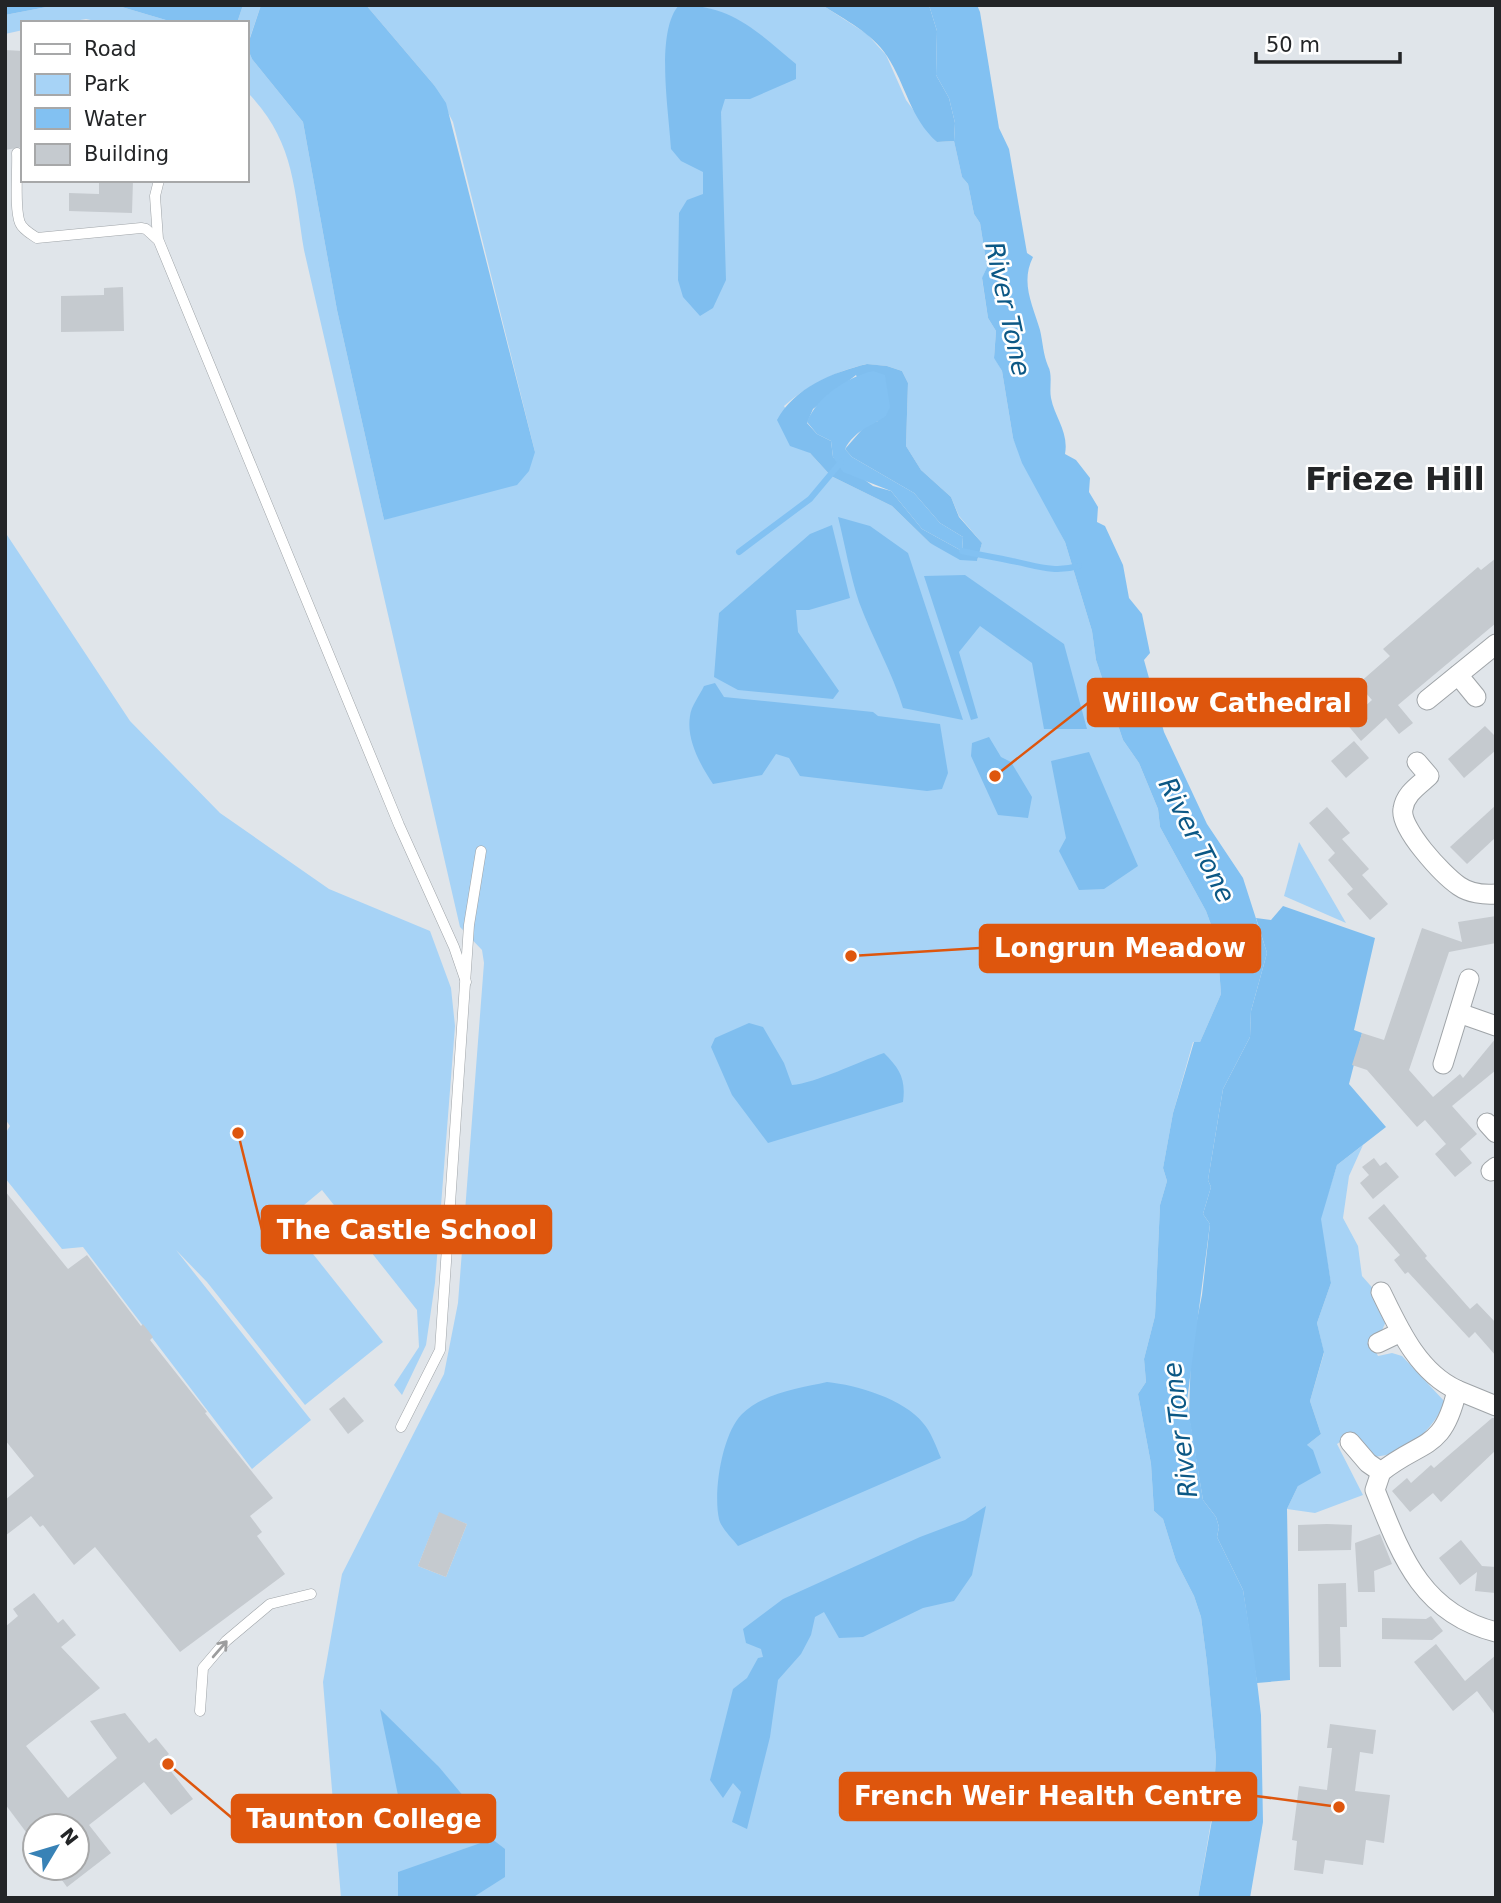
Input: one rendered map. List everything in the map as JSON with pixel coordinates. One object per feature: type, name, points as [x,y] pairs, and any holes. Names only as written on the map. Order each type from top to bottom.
[{"type":"street","points":[[1427,700],[1496,644]]},
{"type":"street","points":[[1458,675],[1476,696]]},
{"type":"street","points":[[1429,775],[1407,796],[1402,812],[1406,828],[1446,873],[1466,889],[1496,894]]},
{"type":"street","points":[[1443,1064],[1469,979]]},
{"type":"street","points":[[1459,1013],[1496,1026]]},
{"type":"street","points":[[1381,1292],[1401,1332],[1440,1382],[1496,1406]]},
{"type":"street","points":[[1378,1343],[1401,1332]]},
{"type":"street","points":[[1457,1390],[1452,1413],[1430,1444],[1381,1472],[1375,1490],[1398,1545],[1427,1594],[1474,1626],[1496,1632]]},
{"type":"street","points":[[1350,1442],[1368,1463],[1381,1472]]},
{"type":"lane","points":[[17,153],[18,214],[20,225],[30,234],[37,238],[141,228],[158,239]]},
{"type":"lane","points":[[158,182],[155,196],[158,239],[411,854],[454,947],[466,982]]},
{"type":"lane","points":[[401,1427],[440,1350],[469,925],[481,851]]},
{"type":"lane","points":[[200,1710],[203,1668],[226,1641],[270,1604],[311,1594]]},
{"type":"green space","points":[[57,5],[115,5],[169,21],[21,21],[21,30],[5,34],[5,15]]},
{"type":"green space","points":[[243,5],[261,5],[248,43],[248,21],[238,21]]},
{"type":"green space","points":[[366,5],[822,5],[867,34],[886,55],[906,100],[937,142],[954,141],[962,177],[968,184],[974,214],[980,223],[987,267],[982,279],[988,318],[996,331],[994,357],[1002,371],[1013,438],[1065,542],[1092,631],[1096,660],[1123,740],[1139,763],[1158,809],[1160,827],[1206,911],[1217,941],[1221,994],[1200,1042],[1193,1042],[1173,1113],[1163,1168],[1167,1181],[1160,1205],[1155,1316],[1144,1359],[1146,1382],[1138,1394],[1151,1464],[1154,1511],[1163,1519],[1176,1561],[1194,1596],[1201,1617],[1207,1663],[1216,1758],[1212,1816],[1198,1898],[341,1898],[323,1682],[342,1574],[444,1374],[458,1303],[484,963],[482,950],[460,927],[304,250],[294,185],[283,146],[274,128],[248,93],[248,49],[252,59],[303,122],[337,310],[384,520],[535,452],[453,122],[434,85]],"holes":[[[866,364],[902,371],[908,383],[906,446],[921,470],[951,497],[959,516],[982,543],[977,561],[930,543],[892,506],[831,476],[810,453],[784,406],[802,392],[844,371]],[[439,1513],[467,1524],[446,1577],[418,1566]]]},
{"type":"green space","points":[[5,532],[130,721],[220,813],[329,889],[430,931],[451,988],[455,1026],[435,1283],[426,1345],[402,1395],[394,1385],[419,1347],[417,1310],[322,1190],[286,1220],[383,1342],[305,1405],[207,1282],[176,1250],[311,1420],[252,1469],[83,1247],[62,1249],[5,1178],[5,1134],[10,1126],[5,1119]]},
{"type":"green space","points":[[1299,842],[1346,923],[1284,896]]},
{"type":"green space","points":[[1363,1145],[1349,1176],[1343,1218],[1358,1246],[1362,1276],[1377,1293],[1387,1319],[1380,1335],[1370,1340],[1378,1356],[1392,1353],[1402,1356],[1445,1402],[1425,1432],[1396,1452],[1373,1457],[1353,1434],[1337,1444],[1363,1495],[1315,1513],[1287,1509],[1298,1486],[1307,1445],[1321,1434],[1310,1401],[1324,1353],[1317,1323],[1331,1283],[1320,1219],[1337,1165]]},
{"type":"shaded area","points":[[679,5],[715,10],[743,22],[796,64],[796,79],[750,99],[725,99],[721,112],[726,280],[713,308],[700,316],[683,297],[678,280],[679,213],[687,200],[703,194],[703,172],[681,161],[671,149],[665,53],[667,34]]},
{"type":"shaded area","points":[[822,5],[929,5],[937,31],[936,75],[949,98],[955,123],[954,141],[937,142],[928,133],[920,123],[881,48],[858,28]]},
{"type":"shaded area","points":[[867,364],[902,371],[908,383],[906,446],[921,470],[951,497],[959,517],[982,543],[977,561],[960,560],[930,543],[892,506],[831,476],[810,453],[790,446],[777,420],[784,409],[804,390],[854,367]],"holes":[[[856,375],[878,421],[866,425],[845,449],[852,457],[914,493],[940,523],[963,537],[962,551],[922,529],[891,491],[873,486],[833,457],[831,441],[817,434],[807,423],[813,409]]]},
{"type":"shaded area","points":[[838,517],[870,526],[908,553],[963,720],[903,708],[859,602]]},
{"type":"shaded area","points":[[832,525],[850,598],[809,610],[796,610],[798,632],[839,691],[833,699],[738,690],[714,677],[719,613],[810,534]]},
{"type":"shaded area","points":[[965,575],[1064,644],[1087,729],[1044,729],[1032,663],[980,626],[959,652],[978,718],[971,720],[924,576]]},
{"type":"shaded area","points":[[715,683],[724,697],[873,712],[878,716],[940,724],[948,773],[942,789],[927,791],[800,776],[789,758],[776,754],[762,775],[713,784],[696,752],[689,725],[692,708],[704,686]]},
{"type":"shaded area","points":[[989,737],[1001,757],[1011,762],[1032,797],[1028,818],[998,815],[971,756],[972,743]]},
{"type":"shaded area","points":[[1089,752],[1138,866],[1104,889],[1079,890],[1059,851],[1066,838],[1051,761]]},
{"type":"shaded area","points":[[1283,906],[1375,938],[1354,1030],[1362,1033],[1349,1084],[1386,1127],[1337,1165],[1321,1219],[1331,1283],[1317,1323],[1324,1352],[1310,1401],[1321,1434],[1307,1445],[1313,1450],[1321,1473],[1298,1486],[1287,1509],[1290,1680],[1257,1683],[1243,1590],[1217,1537],[1219,1527],[1216,1517],[1203,1500],[1189,1417],[1191,1350],[1202,1295],[1210,1224],[1203,1214],[1211,1187],[1208,1180],[1223,1089],[1250,1037],[1251,1011],[1267,953],[1256,918],[1271,920]]},
{"type":"shaded area","points":[[749,1023],[763,1027],[784,1063],[792,1085],[825,1076],[884,1053],[901,1075],[904,1087],[903,1102],[768,1143],[732,1095],[711,1047],[715,1038]]},
{"type":"shaded area","points":[[827,1382],[866,1390],[892,1400],[915,1414],[926,1427],[941,1458],[738,1546],[722,1526],[717,1508],[718,1479],[724,1449],[735,1423],[751,1407],[771,1396]]},
{"type":"shaded area","points":[[986,1506],[972,1575],[954,1601],[923,1608],[863,1637],[839,1638],[824,1612],[815,1617],[811,1635],[801,1654],[778,1680],[770,1737],[747,1829],[732,1822],[741,1792],[733,1783],[723,1798],[710,1780],[733,1689],[747,1678],[758,1658],[763,1657],[761,1649],[746,1643],[743,1629],[783,1599],[920,1537],[965,1520]]},
{"type":"shaded area","points":[[380,1709],[439,1767],[475,1810],[422,1812],[399,1800]]},
{"type":"shaded area","points":[[492,1839],[505,1849],[505,1877],[472,1898],[398,1898],[398,1872]]},
{"type":"water","points":[[5,5],[57,5],[5,15]]},
{"type":"water","points":[[115,5],[243,5],[238,21],[169,21]]},
{"type":"water","points":[[261,5],[366,5],[446,103],[535,452],[529,471],[517,485],[384,520],[337,310],[303,122],[252,59],[248,44]]},
{"type":"water","name":"River Tone","points":[[929,5],[977,5],[980,12],[999,128],[1009,149],[1027,253],[1033,257],[1028,276],[1029,294],[1050,373],[1051,398],[1065,439],[1065,454],[1076,460],[1090,478],[1089,492],[1098,507],[1097,522],[1105,526],[1123,565],[1129,598],[1142,614],[1150,653],[1144,660],[1164,732],[1207,824],[1243,878],[1267,953],[1251,1011],[1250,1037],[1223,1089],[1208,1180],[1211,1187],[1203,1214],[1210,1224],[1187,1401],[1203,1500],[1216,1517],[1219,1527],[1217,1537],[1243,1590],[1254,1656],[1261,1715],[1263,1822],[1250,1898],[1198,1898],[1212,1820],[1216,1758],[1207,1663],[1201,1617],[1194,1596],[1176,1561],[1163,1519],[1154,1511],[1151,1464],[1138,1394],[1146,1382],[1144,1359],[1155,1316],[1160,1205],[1167,1181],[1163,1168],[1173,1113],[1194,1042],[1200,1042],[1221,994],[1217,941],[1206,911],[1160,827],[1158,809],[1139,763],[1123,740],[1096,660],[1092,631],[1065,542],[1022,463],[1013,438],[1002,371],[994,358],[996,331],[988,318],[982,278],[987,267],[980,223],[974,214],[968,184],[962,177],[949,98],[936,75],[937,31]]},
{"type":"water","points":[[873,371],[885,375],[890,407],[886,416],[858,433],[845,449],[852,457],[914,493],[940,523],[963,537],[962,551],[922,529],[891,491],[843,472],[833,457],[831,441],[817,434],[807,422],[818,404],[834,389]]},
{"type":"building","points":[[5,50],[21,51],[21,147],[5,150]]},
{"type":"building","points":[[99,182],[133,182],[132,213],[69,211],[69,193],[99,194]]},
{"type":"building","points":[[123,287],[124,331],[61,332],[61,296],[104,295],[104,288]]},
{"type":"building","points":[[1496,558],[1496,623],[1398,705],[1413,723],[1399,734],[1386,718],[1361,741],[1346,723],[1372,700],[1358,684],[1390,656],[1383,649],[1478,567],[1481,570]]},
{"type":"building","points":[[1485,726],[1496,737],[1496,750],[1464,778],[1448,759]]},
{"type":"building","points":[[1354,741],[1369,758],[1346,778],[1331,761]]},
{"type":"building","points":[[1496,805],[1496,837],[1467,864],[1450,847]]},
{"type":"building","points":[[1327,807],[1350,833],[1342,839],[1369,869],[1362,875],[1388,904],[1370,920],[1347,894],[1353,889],[1328,860],[1335,853],[1309,823]]},
{"type":"building","points":[[1496,916],[1496,943],[1449,952],[1409,1070],[1433,1097],[1460,1074],[1463,1078],[1496,1038],[1496,1070],[1452,1106],[1477,1134],[1460,1149],[1472,1163],[1455,1177],[1435,1154],[1446,1144],[1425,1120],[1417,1127],[1367,1070],[1352,1065],[1362,1033],[1384,1040],[1422,928],[1462,942],[1458,922]]},
{"type":"building","points":[[1374,1158],[1380,1166],[1386,1162],[1399,1177],[1373,1199],[1360,1183],[1369,1175],[1362,1167]]},
{"type":"building","points":[[5,1191],[68,1269],[87,1255],[141,1326],[143,1324],[153,1337],[150,1340],[273,1498],[250,1516],[262,1532],[257,1536],[285,1574],[180,1652],[95,1547],[74,1565],[43,1525],[40,1527],[31,1516],[5,1536],[5,1500],[34,1476],[5,1440]]},
{"type":"building","points":[[1384,1204],[1427,1256],[1425,1258],[1470,1309],[1477,1303],[1496,1323],[1496,1356],[1475,1332],[1469,1338],[1394,1260],[1400,1255],[1368,1218]]},
{"type":"building","points":[[344,1397],[364,1421],[348,1434],[329,1409]]},
{"type":"building","points":[[1492,1418],[1496,1418],[1496,1450],[1441,1502],[1433,1493],[1410,1512],[1392,1491],[1407,1478],[1411,1483],[1431,1465],[1434,1468]]},
{"type":"building","points":[[439,1512],[467,1524],[446,1577],[418,1566]]},
{"type":"building","points":[[1298,1525],[1352,1525],[1351,1550],[1298,1551]]},
{"type":"building","points":[[1380,1534],[1392,1564],[1374,1571],[1375,1592],[1358,1592],[1355,1543]]},
{"type":"building","points":[[1461,1540],[1482,1566],[1496,1567],[1495,1593],[1475,1591],[1477,1572],[1460,1585],[1439,1558]]},
{"type":"building","points":[[1346,1583],[1347,1627],[1340,1627],[1341,1667],[1319,1667],[1318,1584]]},
{"type":"building","points":[[34,1593],[58,1623],[63,1619],[76,1635],[61,1647],[100,1688],[26,1746],[68,1798],[117,1758],[90,1721],[125,1713],[149,1743],[156,1738],[169,1754],[162,1760],[193,1799],[171,1815],[144,1782],[91,1823],[91,1812],[21,1812],[21,1825],[5,1804],[5,1627],[18,1616],[13,1609]]},
{"type":"building","points":[[1431,1616],[1443,1631],[1432,1640],[1382,1639],[1382,1618],[1426,1619]]},
{"type":"building","points":[[1436,1644],[1465,1681],[1496,1655],[1496,1716],[1477,1691],[1453,1711],[1414,1662]]},
{"type":"building","points":[[1330,1724],[1376,1730],[1373,1754],[1360,1752],[1355,1791],[1390,1795],[1384,1843],[1366,1840],[1363,1865],[1325,1860],[1323,1874],[1294,1870],[1297,1841],[1292,1840],[1299,1786],[1327,1790],[1332,1748],[1327,1748]]},
{"type":"building","points":[[91,1828],[111,1853],[91,1868]]},
{"type":"waterway","points":[[739,552],[810,499],[841,462]]},
{"type":"waterway","points":[[962,551],[1046,568],[1079,566]]},
{"type":"place","name":"Willow Cathedral","points":[[995,776]]},
{"type":"place","name":"Longrun Meadow","points":[[851,956]]},
{"type":"place","name":"The Castle School","points":[[238,1133]]},
{"type":"place","name":"Taunton College","points":[[168,1764]]},
{"type":"place","name":"French Weir Health Centre","points":[[1339,1807]]},
{"type":"district","name":"Frieze Hill","points":[[1395,479]]}]
